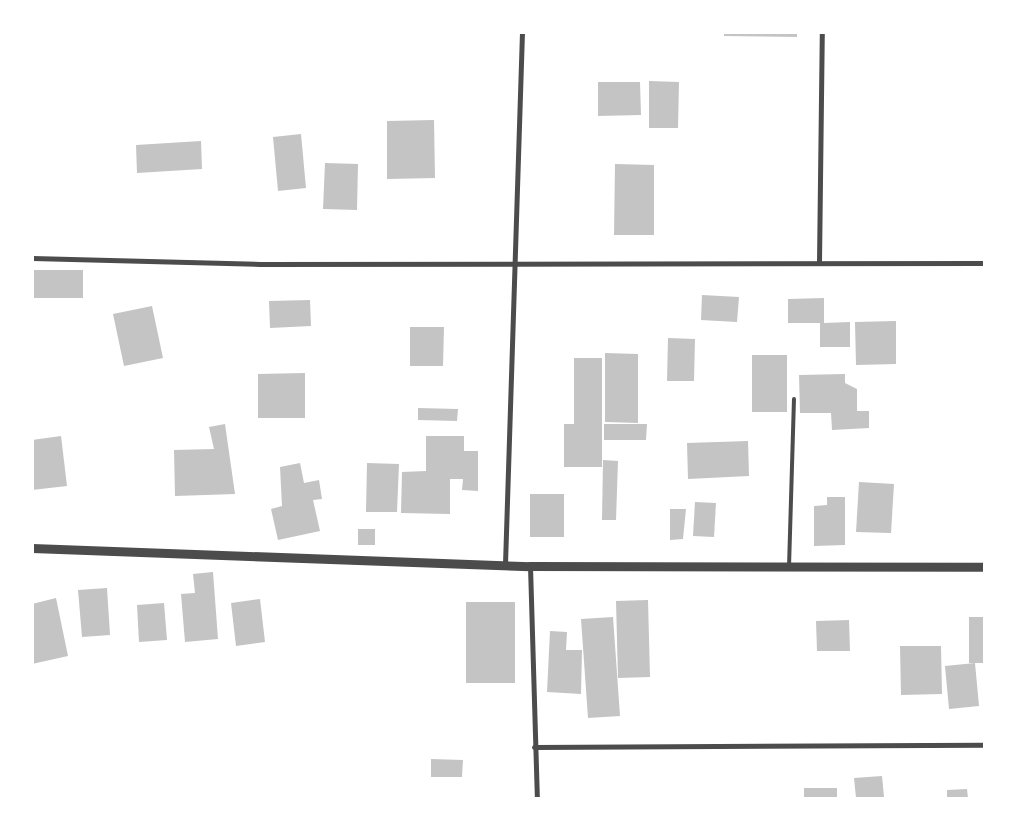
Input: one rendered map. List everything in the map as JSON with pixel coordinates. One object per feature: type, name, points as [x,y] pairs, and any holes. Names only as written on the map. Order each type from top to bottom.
[{"type":"street","points":[[505,564],[518,262],[522,32]]},
{"type":"street","points":[[818,262],[822,32]]},
{"type":"street","points":[[32,258],[260,264],[518,262],[984,263]]},
{"type":"street","points":[[32,548],[530,566],[984,567]]},
{"type":"street","points":[[530,566],[537,798]]},
{"type":"street","points":[[534,747],[984,745]]},
{"type":"lane","points":[[789,567],[794,399]]},
{"type":"building","points":[[724,32],[797,32],[797,37],[724,36]]},
{"type":"building","points":[[649,81],[679,82],[678,128],[649,128]]},
{"type":"building","points":[[598,82],[640,82],[641,115],[598,116]]},
{"type":"building","points":[[434,120],[435,178],[387,179],[387,121]]},
{"type":"building","points":[[301,134],[306,188],[278,191],[273,137]]},
{"type":"building","points":[[201,141],[202,169],[137,173],[136,145]]},
{"type":"building","points":[[325,163],[358,164],[357,210],[323,209]]},
{"type":"building","points":[[615,164],[654,165],[654,235],[614,235]]},
{"type":"building","points":[[32,270],[83,270],[83,298],[32,298]]},
{"type":"building","points":[[702,295],[739,297],[737,322],[701,320]]},
{"type":"building","points":[[824,298],[824,323],[850,322],[850,347],[820,347],[820,323],[788,323],[788,299]]},
{"type":"building","points":[[310,300],[311,326],[270,328],[269,301]]},
{"type":"building","points":[[152,306],[163,358],[124,366],[113,314]]},
{"type":"building","points":[[896,321],[896,364],[856,365],[855,322]]},
{"type":"building","points":[[410,327],[444,327],[443,366],[410,366]]},
{"type":"building","points":[[668,338],[695,339],[694,381],[667,381]]},
{"type":"building","points":[[605,353],[638,354],[638,423],[605,422]]},
{"type":"building","points":[[752,355],[787,355],[787,412],[752,412]]},
{"type":"building","points":[[574,358],[602,358],[602,467],[564,467],[564,424],[574,424]]},
{"type":"building","points":[[305,373],[305,418],[258,418],[258,374]]},
{"type":"building","points":[[845,374],[845,383],[857,389],[857,411],[869,411],[869,428],[832,430],[831,413],[800,413],[799,375]]},
{"type":"building","points":[[418,408],[458,409],[457,421],[418,420]]},
{"type":"building","points":[[225,424],[235,494],[175,496],[174,450],[214,449],[209,427]]},
{"type":"building","points":[[604,424],[647,424],[646,440],[604,440]]},
{"type":"building","points":[[61,436],[67,486],[32,490],[32,440]]},
{"type":"building","points":[[426,436],[464,436],[464,451],[478,451],[478,491],[462,490],[463,479],[450,479],[450,514],[401,513],[402,472],[426,471]]},
{"type":"building","points":[[748,441],[749,476],[688,479],[687,443]]},
{"type":"building","points":[[603,460],[618,461],[616,520],[602,520]]},
{"type":"building","points":[[300,463],[304,483],[319,480],[322,499],[313,500],[320,531],[278,540],[271,509],[282,506],[280,467]]},
{"type":"building","points":[[367,463],[399,464],[397,512],[366,512]]},
{"type":"building","points":[[859,482],[894,484],[891,533],[856,532]]},
{"type":"building","points":[[530,494],[564,494],[564,537],[530,537]]},
{"type":"building","points":[[827,497],[845,497],[845,545],[814,546],[814,506],[827,505]]},
{"type":"building","points":[[695,502],[716,503],[714,537],[693,536]]},
{"type":"building","points":[[670,509],[686,509],[683,539],[670,540]]},
{"type":"building","points":[[358,529],[375,529],[375,545],[358,545]]},
{"type":"building","points":[[213,572],[218,639],[185,642],[181,594],[195,593],[193,574]]},
{"type":"building","points":[[107,588],[110,635],[82,637],[78,590]]},
{"type":"building","points":[[56,598],[68,656],[32,664],[32,604]]},
{"type":"building","points":[[260,599],[265,642],[236,646],[231,603]]},
{"type":"building","points":[[648,600],[650,677],[618,678],[616,601]]},
{"type":"building","points":[[466,602],[515,602],[515,683],[466,683]]},
{"type":"building","points":[[164,603],[167,640],[139,642],[137,605]]},
{"type":"building","points":[[613,617],[620,716],[588,718],[581,619]]},
{"type":"building","points":[[969,617],[984,617],[984,663],[969,663]]},
{"type":"building","points":[[849,620],[850,651],[817,651],[816,621]]},
{"type":"building","points":[[550,631],[567,632],[566,650],[582,650],[581,694],[547,692]]},
{"type":"building","points":[[900,646],[941,646],[942,694],[901,695]]},
{"type":"building","points":[[975,663],[979,706],[949,709],[945,666]]},
{"type":"building","points":[[431,759],[463,760],[462,777],[431,777]]},
{"type":"building","points":[[882,776],[884,797],[890,798],[856,798],[854,778]]},
{"type":"building","points":[[804,788],[837,788],[837,798],[804,798]]},
{"type":"building","points":[[967,789],[968,798],[947,798],[947,790]]}]
